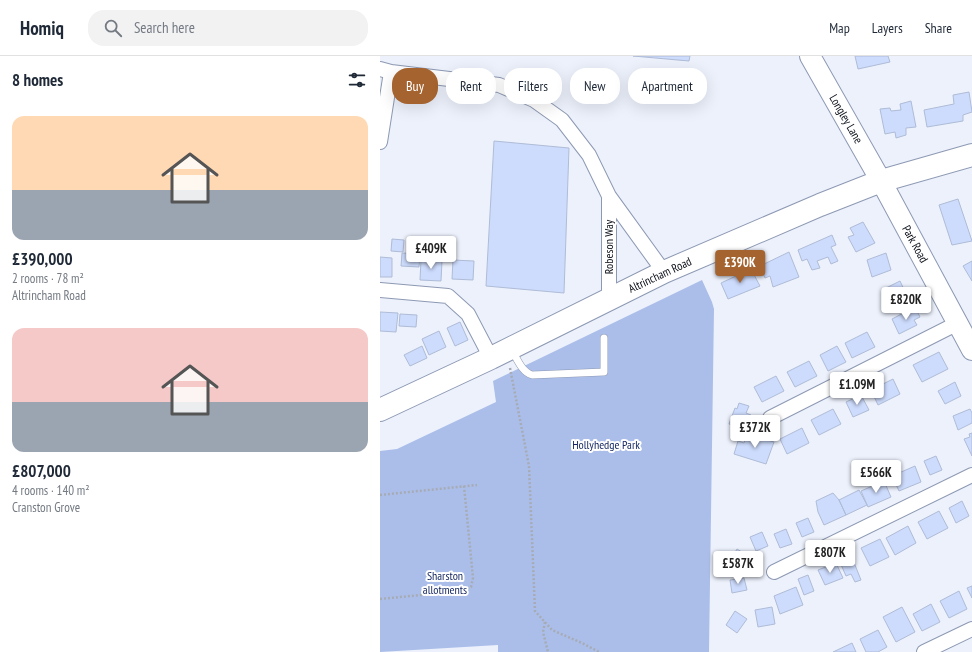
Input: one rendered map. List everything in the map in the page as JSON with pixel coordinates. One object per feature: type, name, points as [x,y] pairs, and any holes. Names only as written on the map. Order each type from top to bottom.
[{"type":"main road","name":"Longley Lane","points":[[810,56],[881,182]]},
{"type":"main road","name":"Altrincham Road","points":[[380,410],[501,353],[664,272],[820,205],[881,182],[972,154]]},
{"type":"main road","name":"Park Road","points":[[881,182],[972,350]]},
{"type":"street","name":"Robeson Way","points":[[380,142],[386,70],[499,85],[534,100],[562,120],[589,155],[609,196],[664,272]]},
{"type":"street","name":"Robeson Way","points":[[609,196],[609,299]]},
{"type":"street","points":[[380,290],[448,296],[468,314],[501,353]]},
{"type":"street","points":[[770,418],[958,323]]},
{"type":"street","points":[[774,572],[972,475]]},
{"type":"street","points":[[924,652],[972,629]]},
{"type":"lane","points":[[501,353],[524,370],[527,374],[532,376],[604,372],[604,338]]},
{"type":"path","points":[[501,353],[510,368],[529,466],[535,611],[552,630],[582,643],[598,652]]},
{"type":"path","points":[[380,495],[477,485]]},
{"type":"path","points":[[380,599],[462,591],[471,587],[473,578],[464,486]]},
{"type":"path","points":[[545,622],[543,632],[548,652]]},
{"type":"green space","name":"Hollyhedge Park","points":[[702,280],[714,309],[709,652],[498,652],[498,645],[380,652],[380,451],[397,449],[496,402],[493,381]]},
{"type":"building","points":[[633,56],[690,56],[689,61]]},
{"type":"building","points":[[855,56],[888,56],[890,62],[858,69]]},
{"type":"building","points":[[969,92],[972,112],[963,115],[963,121],[927,127],[924,110],[954,104],[953,95]]},
{"type":"building","points":[[911,101],[916,127],[906,128],[906,135],[896,138],[895,132],[885,134],[880,109],[890,108],[891,111],[901,110],[900,104]]},
{"type":"building","points":[[494,141],[569,148],[564,293],[486,286]]},
{"type":"building","points":[[958,199],[972,241],[952,245],[939,205]]},
{"type":"building","points":[[863,222],[875,243],[856,252],[848,237],[854,235],[850,228]]},
{"type":"building","points":[[832,235],[836,245],[831,247],[838,261],[831,264],[828,257],[817,261],[820,268],[812,270],[807,259],[802,261],[798,250]]},
{"type":"building","points":[[392,239],[404,240],[403,252],[391,251]]},
{"type":"building","points":[[442,247],[454,248],[453,259],[441,259]]},
{"type":"building","points":[[789,252],[799,277],[773,287],[770,276],[765,278],[760,266]]},
{"type":"building","points":[[402,253],[420,254],[419,267],[401,266]]},
{"type":"building","points":[[886,253],[891,270],[872,277],[867,260]]},
{"type":"building","points":[[380,257],[392,258],[392,277],[380,277]]},
{"type":"building","points":[[421,260],[442,261],[441,281],[420,280]]},
{"type":"building","points":[[453,260],[474,261],[473,280],[452,279]]},
{"type":"building","points":[[972,261],[972,281],[963,266]]},
{"type":"building","points":[[751,269],[760,286],[728,299],[721,283]]},
{"type":"building","points":[[900,281],[909,300],[900,305],[897,300],[888,304],[882,290]]},
{"type":"building","points":[[915,307],[920,317],[914,320],[917,325],[899,334],[892,319]]},
{"type":"building","points":[[380,312],[398,313],[396,332],[380,331]]},
{"type":"building","points":[[400,314],[417,315],[416,327],[399,326]]},
{"type":"building","points":[[460,322],[468,340],[455,346],[447,328]]},
{"type":"building","points":[[439,331],[446,347],[429,355],[422,339]]},
{"type":"building","points":[[867,332],[875,347],[852,358],[845,343]]},
{"type":"building","points":[[422,346],[427,358],[410,366],[404,355]]},
{"type":"building","points":[[837,346],[846,362],[828,371],[820,355]]},
{"type":"building","points":[[939,352],[948,369],[922,382],[913,365]]},
{"type":"building","points":[[809,361],[817,376],[795,387],[787,372]]},
{"type":"building","points":[[776,376],[784,391],[762,402],[754,387]]},
{"type":"building","points":[[893,379],[900,394],[878,405],[871,390]]},
{"type":"building","points":[[955,382],[961,396],[945,404],[938,391]]},
{"type":"building","points":[[861,395],[869,410],[853,417],[846,402]]},
{"type":"building","points":[[739,403],[749,406],[746,413],[751,415],[746,430],[729,424],[735,408],[737,409]]},
{"type":"building","points":[[833,409],[841,424],[819,435],[811,420]]},
{"type":"building","points":[[970,409],[972,413],[972,423],[958,430],[953,416]]},
{"type":"building","points":[[802,428],[809,443],[787,454],[780,439]]},
{"type":"building","points":[[972,433],[972,456],[964,439],[970,437],[969,434]]},
{"type":"building","points":[[747,434],[774,442],[766,464],[734,454],[738,441],[744,443]]},
{"type":"building","points":[[936,456],[942,470],[930,475],[924,461]]},
{"type":"building","points":[[915,466],[921,482],[899,491],[892,476]]},
{"type":"building","points":[[884,481],[891,497],[868,507],[861,491]]},
{"type":"building","points":[[859,490],[867,505],[846,515],[839,500]]},
{"type":"building","points":[[833,493],[839,500],[846,515],[824,525],[818,512],[816,501]]},
{"type":"building","points":[[962,501],[969,516],[956,523],[949,508]]},
{"type":"building","points":[[939,511],[948,528],[927,539],[918,522]]},
{"type":"building","points":[[808,518],[814,532],[802,537],[796,523]]},
{"type":"building","points":[[908,526],[916,543],[895,555],[886,538]]},
{"type":"building","points":[[786,529],[792,544],[780,548],[774,534]]},
{"type":"building","points":[[762,532],[768,546],[756,551],[750,537]]},
{"type":"building","points":[[880,539],[889,557],[870,566],[861,548]]},
{"type":"building","points":[[737,549],[750,557],[744,567],[731,559]]},
{"type":"building","points":[[851,555],[861,580],[855,582],[851,574],[846,576],[839,560]]},
{"type":"building","points":[[836,563],[843,578],[825,585],[818,570]]},
{"type":"building","points":[[808,575],[814,591],[804,595],[798,579]]},
{"type":"building","points":[[744,578],[747,590],[732,593],[730,580]]},
{"type":"building","points":[[972,586],[972,598],[967,588]]},
{"type":"building","points":[[796,587],[803,605],[780,614],[774,596]]},
{"type":"building","points":[[959,591],[967,609],[949,618],[940,601]]},
{"type":"building","points":[[931,604],[940,622],[922,631],[913,614]]},
{"type":"building","points":[[772,607],[775,624],[758,627],[755,610]]},
{"type":"building","points":[[902,607],[915,632],[896,642],[883,617]]},
{"type":"building","points":[[735,611],[747,619],[737,633],[726,625]]},
{"type":"building","points":[[878,630],[887,647],[878,652],[866,652],[860,639]]},
{"type":"building","points":[[852,643],[856,652],[833,652]]},
{"type":"park label","name":"Sharston allotments","points":[[445,583]]}]
